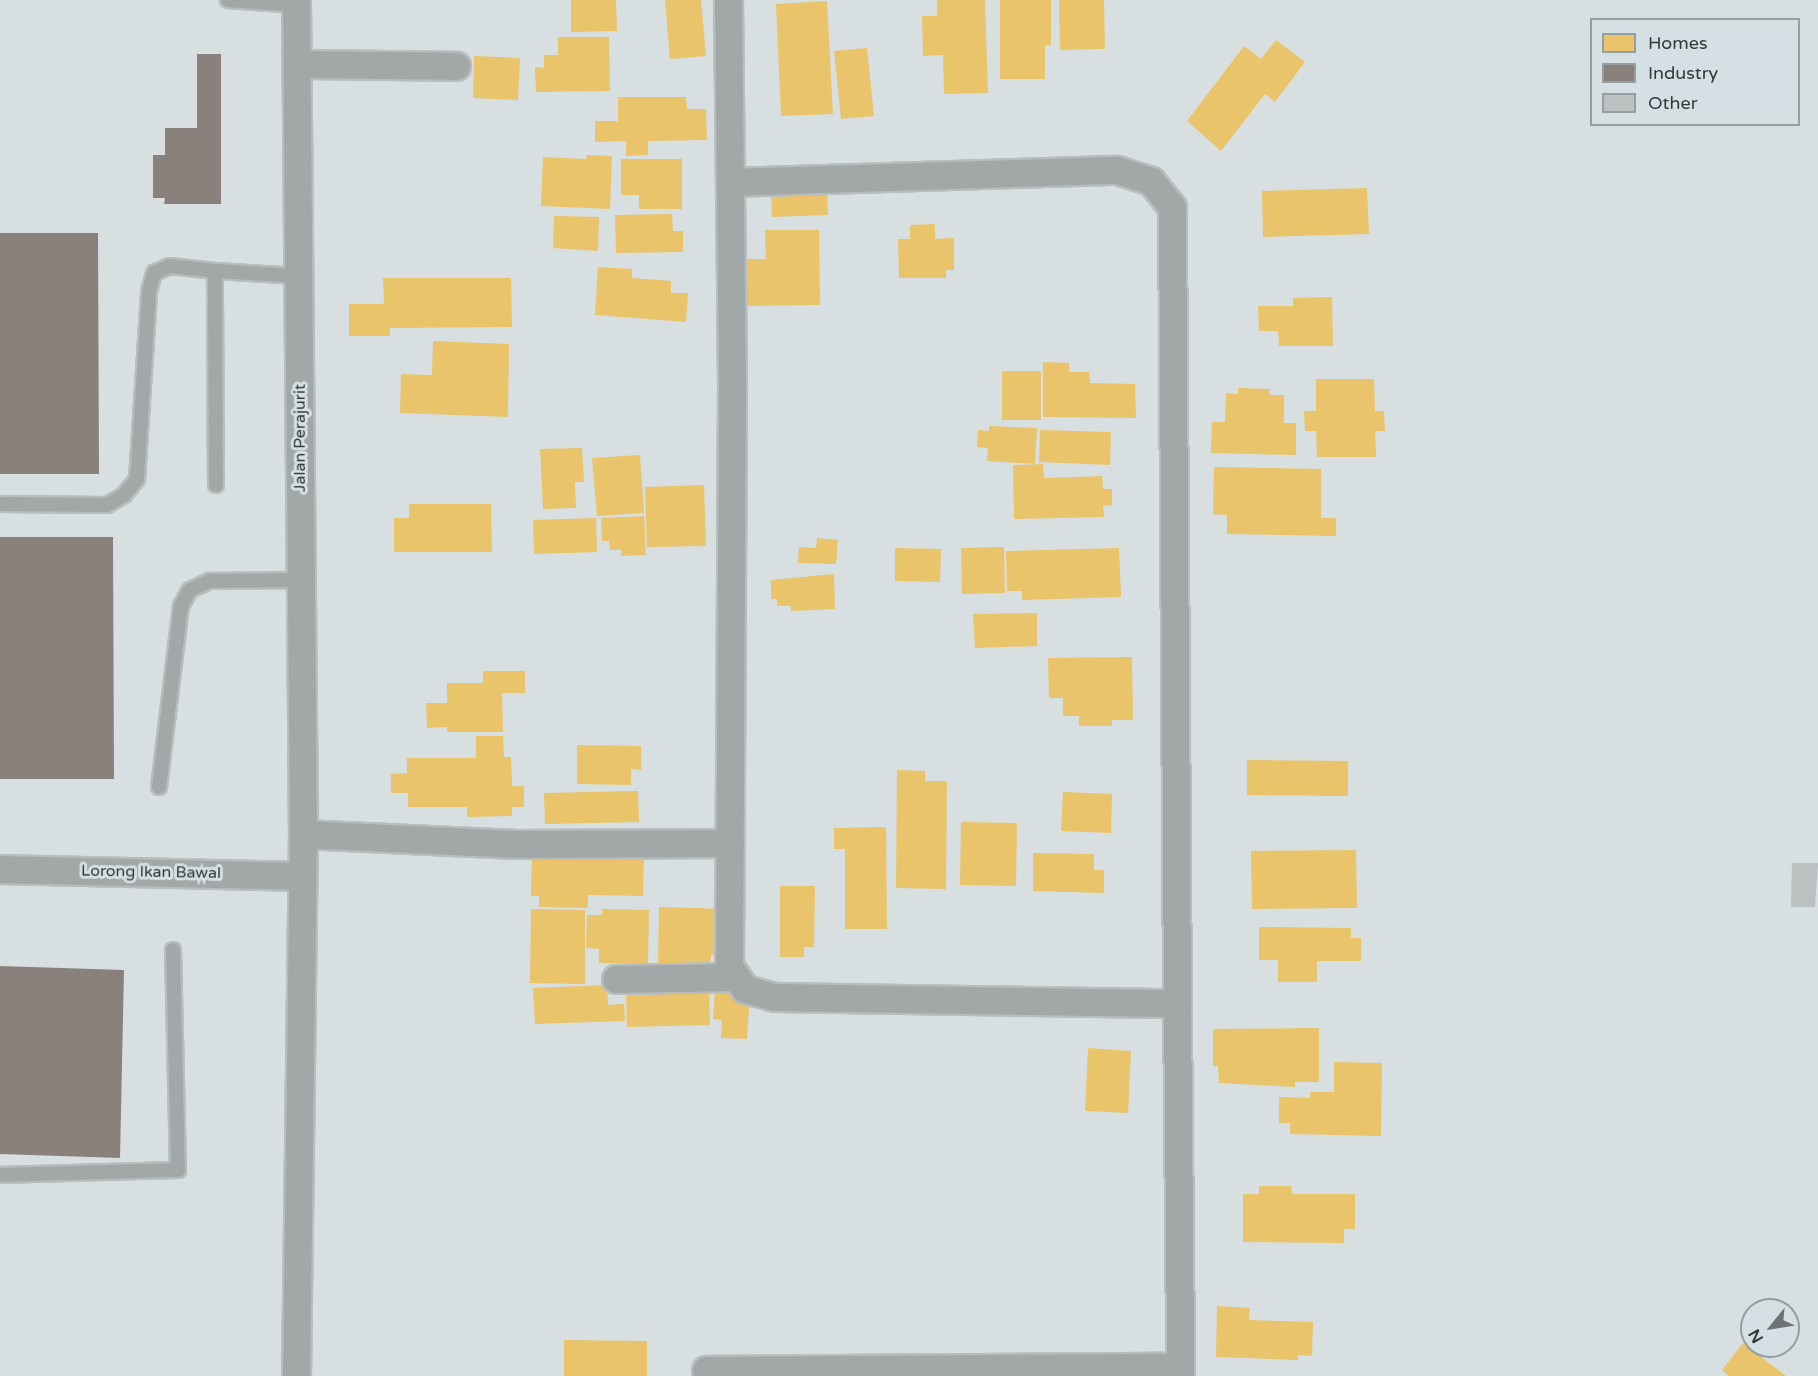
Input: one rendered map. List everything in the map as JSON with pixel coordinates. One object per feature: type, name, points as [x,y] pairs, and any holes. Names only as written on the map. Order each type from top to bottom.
[{"type":"street","points":[[728,0],[730,182],[729,966],[745,989],[774,997],[1177,1003]]},
{"type":"street","name":"Jalan Perajurit","points":[[296,2],[299,64],[303,834],[296,1376]]},
{"type":"street","points":[[299,64],[456,66]]},
{"type":"street","points":[[706,1370],[1180,1372],[1172,207],[1151,181],[1117,170],[730,182]]},
{"type":"street","points":[[303,834],[516,844],[730,843]]},
{"type":"street","name":"Lorong Ikan Bawal","points":[[0,869],[301,876]]},
{"type":"street","points":[[616,979],[735,977]]},
{"type":"lane","points":[[228,0],[296,2]]},
{"type":"lane","points":[[0,504],[107,505],[124,495],[137,479],[150,291],[154,273],[170,266],[299,276]]},
{"type":"lane","points":[[215,271],[216,485]]},
{"type":"lane","points":[[159,787],[181,606],[190,590],[209,582],[301,580]]},
{"type":"lane","points":[[0,1175],[178,1170],[174,950]]},
{"type":"building: Homes","points":[[571,0],[616,0],[617,31],[571,32]]},
{"type":"building: Homes","points":[[665,0],[701,0],[706,56],[670,59]]},
{"type":"building: Homes","points":[[937,0],[985,0],[988,93],[944,94],[943,55],[923,56],[922,16],[937,16]]},
{"type":"building: Homes","points":[[1000,0],[1051,0],[1051,45],[1045,45],[1045,79],[1000,79]]},
{"type":"building: Homes","points":[[1059,0],[1104,0],[1105,49],[1060,50]]},
{"type":"building: Homes","points":[[827,1],[833,114],[781,116],[776,4]]},
{"type":"building: Homes","points":[[558,37],[609,37],[610,91],[536,92],[535,67],[544,68],[544,55],[558,55]]},
{"type":"building: Homes","points":[[1276,40],[1305,62],[1275,102],[1265,94],[1221,151],[1187,121],[1244,46],[1261,59]]},
{"type":"building: Homes","points":[[867,48],[874,116],[841,119],[834,51]]},
{"type":"building: Homes","points":[[474,56],[520,58],[518,100],[473,98]]},
{"type":"building: Homes","points":[[618,97],[686,97],[687,109],[706,109],[707,140],[648,141],[648,155],[626,156],[626,141],[595,142],[595,121],[618,121]]},
{"type":"building: Homes","points":[[587,155],[612,156],[610,209],[541,206],[543,157],[586,159]]},
{"type":"building: Homes","points":[[621,159],[682,159],[682,209],[639,209],[639,195],[621,195]]},
{"type":"building: Homes","points":[[827,187],[828,215],[772,217],[771,188]]},
{"type":"building: Homes","points":[[1367,188],[1369,234],[1263,237],[1262,191]]},
{"type":"building: Homes","points":[[672,214],[673,231],[683,231],[683,252],[616,253],[615,215]]},
{"type":"building: Homes","points":[[554,216],[599,217],[598,251],[553,248]]},
{"type":"building: Homes","points":[[935,224],[935,239],[954,238],[954,270],[946,270],[946,278],[899,278],[898,239],[910,239],[910,225]]},
{"type":"building: Homes","points":[[765,230],[819,230],[820,305],[747,306],[746,259],[766,259]]},
{"type":"building: Homes","points":[[598,267],[632,269],[632,278],[671,281],[671,293],[688,293],[686,322],[595,315]]},
{"type":"building: Homes","points":[[383,278],[511,278],[512,327],[390,328],[390,336],[349,336],[349,304],[384,304]]},
{"type":"building: Homes","points":[[1332,297],[1333,346],[1279,346],[1278,331],[1259,331],[1258,306],[1293,306],[1293,298]]},
{"type":"building: Homes","points":[[433,341],[509,344],[508,417],[400,413],[401,374],[432,375]]},
{"type":"building: Homes","points":[[1043,362],[1069,363],[1069,372],[1089,372],[1090,383],[1135,384],[1136,418],[1043,417]]},
{"type":"building: Homes","points":[[1002,371],[1041,371],[1041,420],[1002,420]]},
{"type":"building: Homes","points":[[1316,379],[1374,379],[1375,411],[1384,411],[1385,431],[1375,431],[1376,457],[1317,457],[1316,431],[1305,431],[1304,411],[1316,411]]},
{"type":"building: Homes","points":[[1238,388],[1270,389],[1270,395],[1284,395],[1284,423],[1296,423],[1296,455],[1211,453],[1212,422],[1225,422],[1226,393],[1238,394]]},
{"type":"building: Homes","points":[[989,426],[1037,428],[1035,464],[987,461],[988,448],[977,447],[978,430],[989,431]]},
{"type":"building: Homes","points":[[1040,430],[1111,432],[1110,465],[1039,462]]},
{"type":"building: Homes","points":[[582,448],[584,482],[575,482],[576,508],[543,509],[540,449]]},
{"type":"building: Homes","points":[[640,455],[644,513],[597,516],[592,458]]},
{"type":"building: Homes","points":[[1043,464],[1044,478],[1102,476],[1103,489],[1112,489],[1112,505],[1103,506],[1104,517],[1014,519],[1013,465]]},
{"type":"building: Homes","points":[[1214,467],[1321,469],[1321,518],[1336,518],[1336,536],[1227,534],[1227,515],[1213,514]]},
{"type":"building: Homes","points":[[704,485],[706,546],[647,547],[645,487]]},
{"type":"building: Homes","points":[[409,504],[491,504],[492,552],[394,552],[394,518],[409,518]]},
{"type":"building: Homes","points":[[644,516],[646,555],[621,556],[621,550],[610,550],[609,541],[602,541],[601,518]]},
{"type":"building: Homes","points":[[596,518],[597,552],[534,554],[533,520]]},
{"type":"building: Homes","points":[[817,538],[838,540],[836,564],[798,563],[799,547],[816,548]]},
{"type":"building: Homes","points":[[1004,547],[1005,593],[962,594],[961,548]]},
{"type":"building: Homes","points":[[895,548],[941,549],[940,582],[895,581]]},
{"type":"building: Homes","points":[[1119,548],[1121,597],[1022,600],[1022,591],[1007,591],[1006,551]]},
{"type":"building: Homes","points":[[834,574],[835,609],[791,611],[791,606],[777,606],[777,599],[771,599],[771,580]]},
{"type":"building: Homes","points":[[1037,613],[1037,646],[975,648],[973,614]]},
{"type":"building: Homes","points":[[1132,657],[1133,720],[1112,720],[1112,726],[1079,726],[1079,716],[1063,716],[1063,698],[1049,698],[1048,658]]},
{"type":"building: Homes","points":[[483,671],[525,671],[525,693],[502,693],[503,732],[447,732],[447,727],[427,728],[426,703],[447,703],[447,683],[483,683]]},
{"type":"building: Homes","points":[[476,736],[503,736],[504,757],[511,757],[512,786],[524,786],[524,807],[512,807],[512,816],[467,817],[467,807],[408,807],[408,793],[391,793],[391,774],[407,773],[407,758],[476,758]]},
{"type":"building: Homes","points":[[577,745],[641,746],[641,770],[631,769],[631,785],[577,784]]},
{"type":"building: Homes","points":[[1247,760],[1348,761],[1348,796],[1247,795]]},
{"type":"building: Homes","points":[[897,770],[925,771],[925,781],[947,781],[946,889],[896,888]]},
{"type":"building: Homes","points":[[638,791],[639,822],[545,824],[544,793]]},
{"type":"building: Homes","points":[[1063,792],[1112,794],[1111,833],[1061,831]]},
{"type":"building: Homes","points":[[961,822],[1017,823],[1016,886],[960,885]]},
{"type":"building: Homes","points":[[886,827],[887,929],[845,929],[845,849],[834,849],[834,828]]},
{"type":"building: Homes","points":[[532,848],[644,850],[643,896],[588,895],[588,908],[539,907],[539,896],[531,896]]},
{"type":"building: Homes","points":[[1356,850],[1357,908],[1252,909],[1251,851]]},
{"type":"building: Homes","points":[[1033,853],[1094,854],[1094,870],[1104,870],[1104,893],[1033,891]]},
{"type":"building: Homes","points":[[780,886],[815,886],[814,947],[804,947],[804,957],[780,957]]},
{"type":"building: Homes","points":[[659,907],[727,909],[726,956],[711,955],[711,966],[658,965]]},
{"type":"building: Homes","points":[[531,909],[585,910],[585,984],[530,983]]},
{"type":"building: Homes","points":[[602,909],[649,910],[648,964],[599,963],[599,949],[586,948],[587,915],[602,915]]},
{"type":"building: Homes","points":[[1259,927],[1351,928],[1351,938],[1361,938],[1361,961],[1317,961],[1317,982],[1278,982],[1278,960],[1259,960]]},
{"type":"building: Homes","points":[[607,985],[608,1005],[624,1004],[625,1021],[535,1024],[533,988]]},
{"type":"building: Homes","points":[[709,989],[710,1025],[627,1027],[626,991]]},
{"type":"building: Homes","points":[[715,989],[750,991],[747,1039],[721,1038],[722,1020],[713,1019]]},
{"type":"building: Homes","points":[[1319,1028],[1319,1082],[1295,1082],[1295,1087],[1219,1083],[1218,1066],[1213,1066],[1213,1029]]},
{"type":"building: Homes","points":[[1088,1048],[1131,1051],[1128,1113],[1085,1111]]},
{"type":"building: Homes","points":[[1334,1062],[1382,1063],[1381,1136],[1290,1134],[1290,1123],[1279,1123],[1279,1097],[1310,1098],[1310,1092],[1334,1092]]},
{"type":"building: Homes","points":[[1259,1186],[1291,1186],[1292,1194],[1355,1194],[1355,1229],[1344,1229],[1344,1243],[1243,1242],[1243,1194],[1259,1194]]},
{"type":"building: Homes","points":[[1217,1306],[1250,1308],[1249,1320],[1313,1322],[1312,1356],[1298,1355],[1298,1360],[1216,1357]]},
{"type":"building: Homes","points":[[564,1340],[647,1341],[647,1376],[564,1376]]},
{"type":"building: Homes","points":[[1740,1347],[1740,1358],[1763,1358],[1786,1376],[1729,1376],[1722,1370]]},
{"type":"building: Industry","points":[[197,54],[221,54],[221,204],[164,204],[165,198],[153,198],[153,155],[165,155],[165,128],[197,128]]},
{"type":"building: Industry","points":[[0,233],[98,233],[99,474],[0,474]]},
{"type":"building: Industry","points":[[0,537],[113,537],[114,779],[0,779]]},
{"type":"building: Industry","points":[[0,966],[124,970],[120,1158],[0,1154]]},
{"type":"building: Other","points":[[1792,863],[1818,863],[1815,907],[1791,907]]}]
